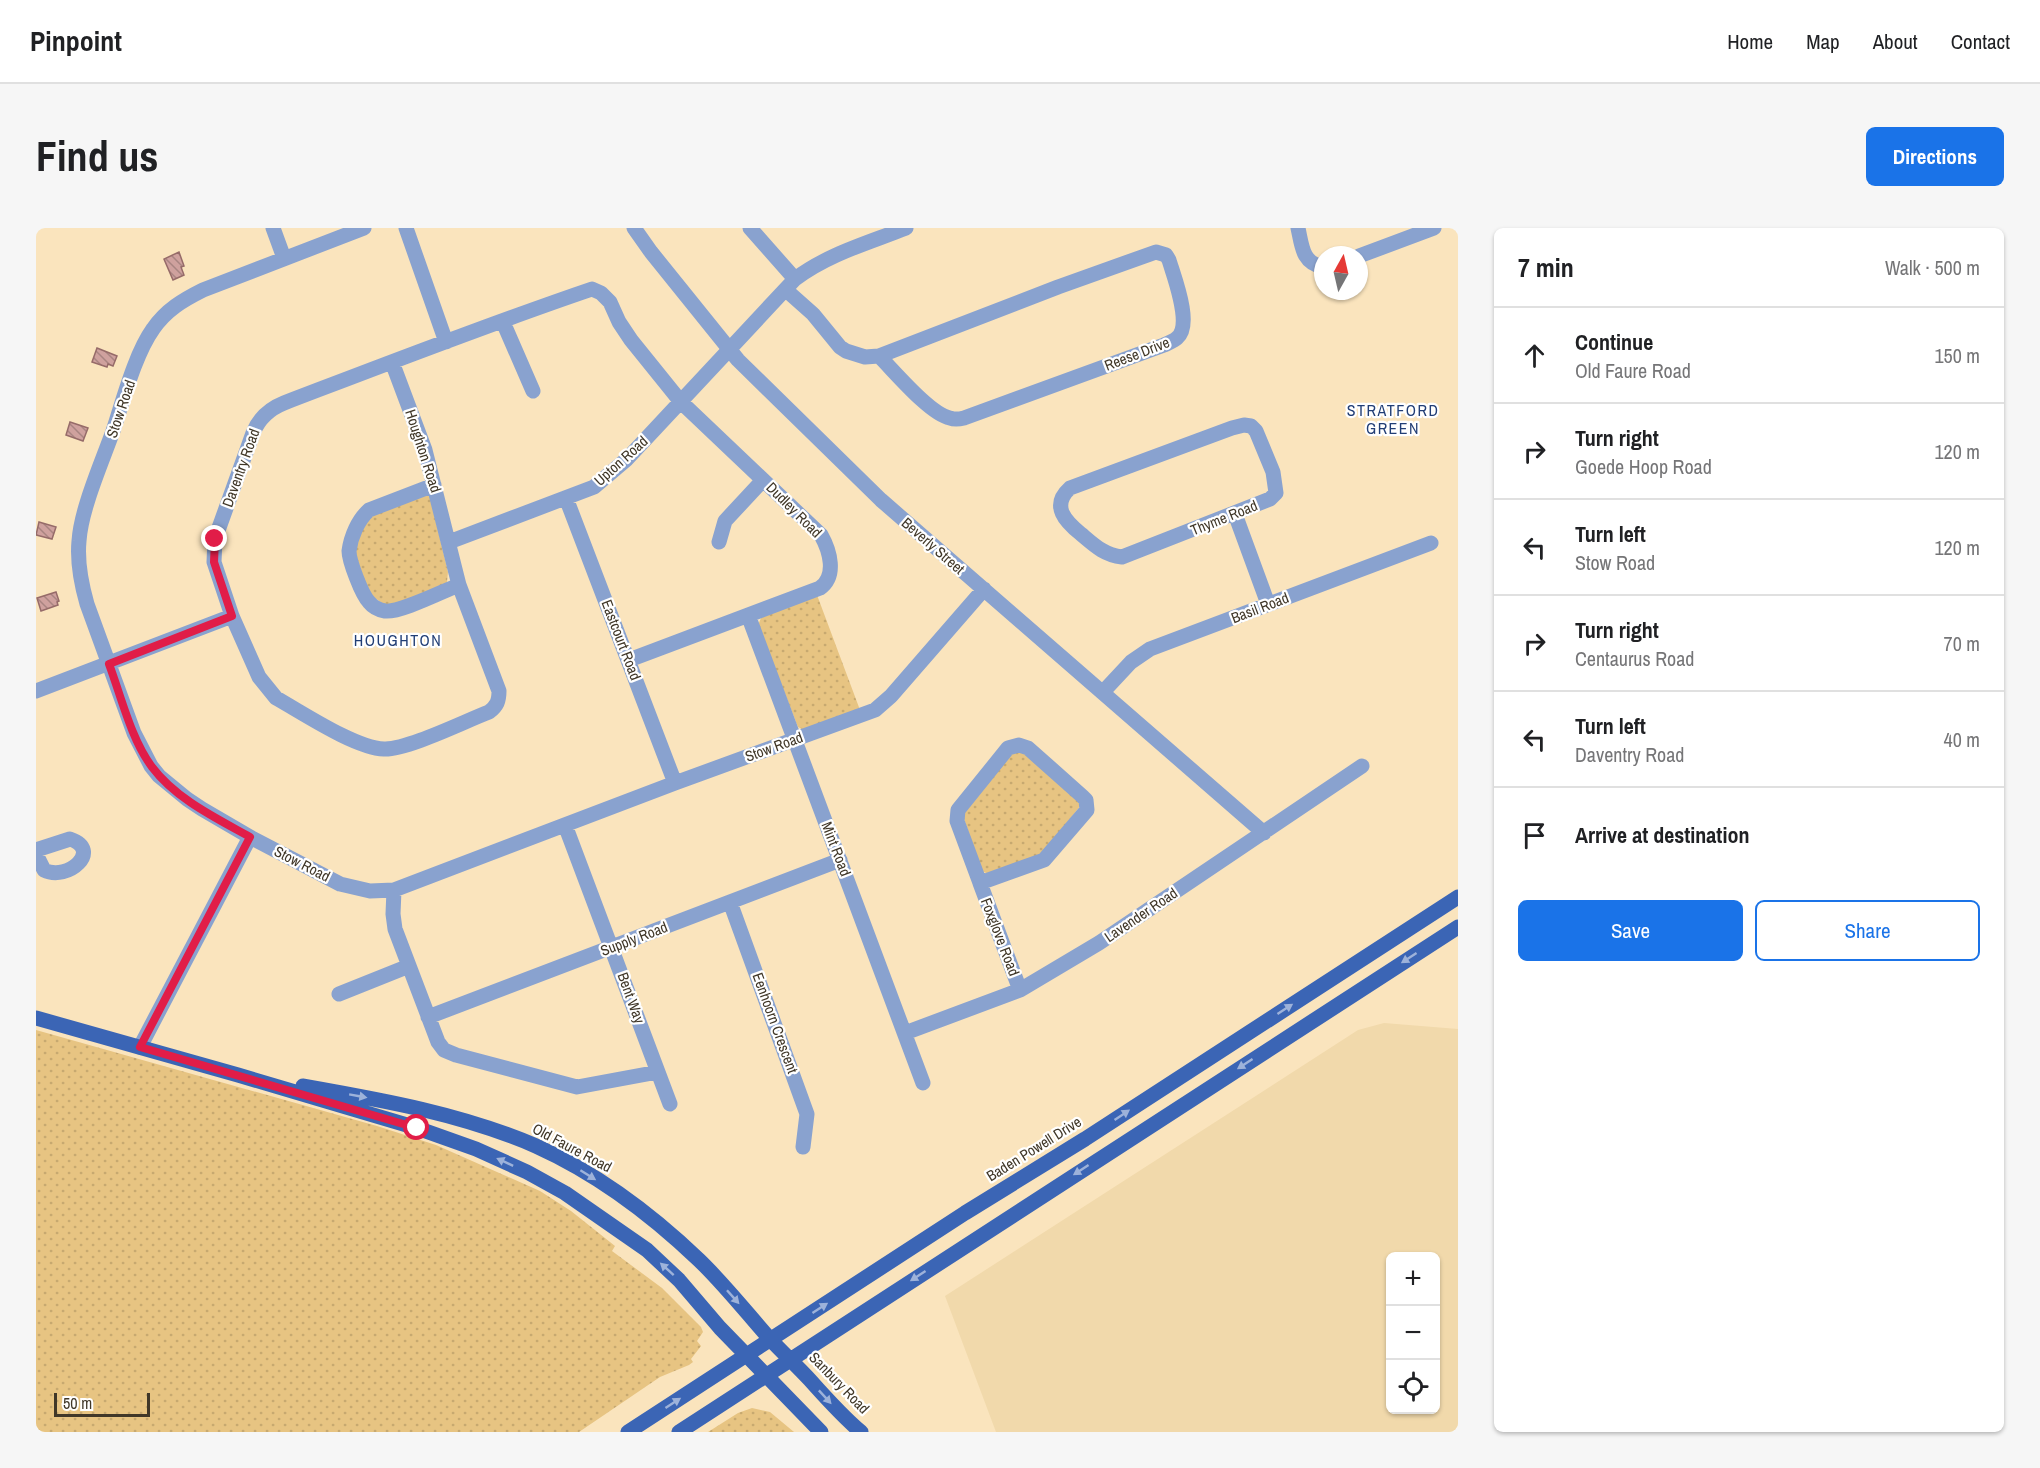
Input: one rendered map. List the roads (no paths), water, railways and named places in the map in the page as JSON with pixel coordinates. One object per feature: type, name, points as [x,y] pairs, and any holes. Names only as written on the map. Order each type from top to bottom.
[{"type":"main road","name":"Baden Powell Drive","points":[[628,1432],[1458,897]]},
{"type":"main road","points":[[679,1432],[1458,927]]},
{"type":"main road","name":"Old Faure Road","points":[[36,1018],[417,1128],[476,1149],[527,1172],[574,1200],[646,1250],[679,1280],[765,1376]]},
{"type":"main road","name":"Old Faure Road","points":[[238,1075],[420,1109],[482,1126],[537,1147],[581,1170],[662,1226],[701,1262],[790,1360]]},
{"type":"main road","name":"Sanbury Road","points":[[790,1360],[861,1432]]},
{"type":"main road","points":[[765,1376],[820,1432]]},
{"type":"street","points":[[273,228],[284,258]]},
{"type":"street","name":"Stow Road","points":[[364,228],[203,290],[180,302],[165,314],[152,330],[139,356],[86,508],[79,538],[78,559],[81,583],[134,733],[151,766],[159,776],[187,799],[250,837],[340,884],[370,891],[394,890],[675,783],[863,715],[884,703],[984,589]]},
{"type":"street","points":[[406,228],[446,342]]},
{"type":"street","name":"Beverly Street","points":[[634,228],[747,369],[881,500],[1264,833]]},
{"type":"street","name":"Reese Drive","points":[[750,228],[813,314],[846,351],[865,357],[879,356],[1156,252],[1166,255],[1169,260],[1184,315],[1181,332],[1177,338],[1164,345],[964,418],[951,418],[938,412],[879,356]]},
{"type":"street","name":"Upton Road","points":[[449,542],[594,487],[627,459],[790,284],[821,262],[871,234],[906,228]]},
{"type":"street","points":[[1298,228],[1306,259],[1314,265]]},
{"type":"street","points":[[1368,253],[1434,228]]},
{"type":"street","name":"Daventry Road","points":[[449,542],[459,585],[499,690],[499,699],[496,706],[489,712],[393,749],[361,745],[276,698],[259,677],[232,616],[216,570],[214,546],[255,426],[264,415],[277,406],[592,290],[601,293],[610,302],[631,340],[681,402]]},
{"type":"street","points":[[503,322],[533,391]]},
{"type":"street","name":"Houghton Road","points":[[392,362],[425,450],[449,542]]},
{"type":"street","name":"Dudley Road","points":[[629,660],[820,588],[827,582],[830,575],[829,552],[821,535],[681,402]]},
{"type":"street","name":"Thyme Road","points":[[1248,425],[1256,431],[1266,453],[1276,482],[1275,492],[1270,500],[1234,514],[1122,557],[1112,556],[1102,551],[1066,521],[1061,502],[1064,494],[1070,488],[1233,428],[1248,425]]},
{"type":"street","points":[[719,542],[725,520],[763,480]]},
{"type":"street","points":[[434,485],[376,506],[363,515],[356,528],[350,556],[365,598],[374,606],[384,610],[396,610],[459,585]]},
{"type":"street","name":"Eastcourt Road","points":[[566,498],[675,783]]},
{"type":"street","points":[[1234,514],[1268,604]]},
{"type":"street","name":"Basil Road","points":[[1102,693],[1140,654],[1431,543]]},
{"type":"street","name":"Mint Road","points":[[748,615],[923,1083]]},
{"type":"street","points":[[36,691],[232,616]]},
{"type":"street","name":"Foxglove Road","points":[[980,883],[1044,860],[1087,810],[1086,800],[1082,796],[1023,746],[1008,748],[958,810],[957,821],[980,883],[1020,990]]},
{"type":"street","name":"Lavender Road","points":[[905,1033],[1020,990],[1099,943],[1362,766]]},
{"type":"street","name":"Bent Way","points":[[565,825],[670,1104]]},
{"type":"street","points":[[140,1047],[250,837]]},
{"type":"street","points":[[36,850],[70,839],[78,843],[83,856],[75,867],[55,874],[44,870],[36,854]]},
{"type":"street","name":"Supply Road","points":[[428,1017],[840,860]]},
{"type":"street","points":[[394,890],[395,929],[438,1042],[450,1053],[568,1086],[583,1087],[658,1072]]},
{"type":"street","name":"Eenhoorn Crescent","points":[[730,902],[807,1114],[803,1147]]},
{"type":"street","points":[[339,993],[409,966]]},
{"type":"district","name":"STRATFORD GREEN","points":[[1393,419]]},
{"type":"district","name":"HOUGHTON","points":[[398,640]]}]
